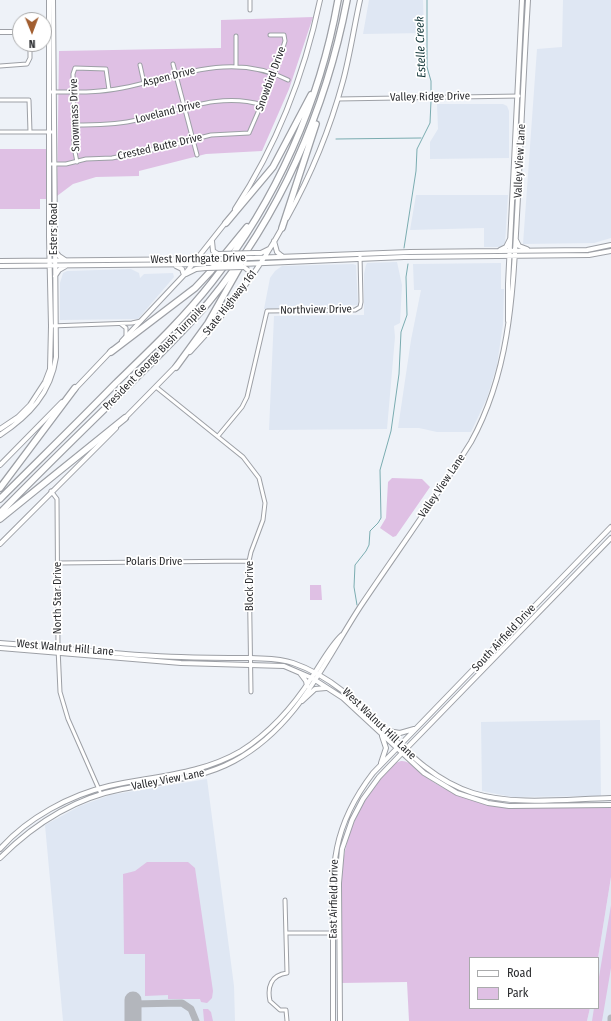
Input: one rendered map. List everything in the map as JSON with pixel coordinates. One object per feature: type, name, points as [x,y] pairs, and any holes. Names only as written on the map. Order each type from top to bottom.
[{"type":"highway","name":"President George Bush Turnpike","points":[[0,499],[179,320],[220,271],[259,211],[291,150],[315,88],[329,42],[338,0]]},
{"type":"highway","name":"President George Bush Turnpike","points":[[0,512],[185,329],[218,290],[258,232],[300,153],[326,85],[340,37],[347,0]]},
{"type":"highway","points":[[282,228],[320,113],[326,85]]},
{"type":"highway","points":[[226,223],[273,167],[303,106],[315,88]]},
{"type":"highway","points":[[111,352],[202,281],[259,211]]},
{"type":"highway","points":[[176,367],[211,319],[258,232]]},
{"type":"highway","points":[[0,488],[75,388]]},
{"type":"highway","points":[[0,519],[125,418]]},
{"type":"main road","name":"Esters Road","points":[[49,0],[50,12]]},
{"type":"main road","name":"Esters Road","points":[[52,16],[53,0]]},
{"type":"main road","points":[[0,465],[143,320],[198,259],[226,223],[269,150],[292,100],[312,36],[320,0]]},
{"type":"main road","name":"State Highway 161","points":[[0,544],[51,491],[176,367],[207,333],[265,258],[300,194],[314,164],[338,99],[347,65],[360,0]]},
{"type":"main road","name":"Valley View Lane","points":[[514,238],[517,96],[522,0]]},
{"type":"main road","name":"Valley View Lane","points":[[317,674],[320,665],[342,635],[457,464],[478,429],[495,386],[508,321],[511,314],[514,272],[513,250],[528,0]]},
{"type":"main road","points":[[0,32],[12,32]]},
{"type":"main road","name":"Esters Road","points":[[0,435],[26,417],[39,402],[55,361],[52,266],[51,52]]},
{"type":"main road","name":"Esters Road","points":[[51,164],[54,249],[52,260]]},
{"type":"main road","points":[[499,250],[506,247],[514,238],[520,247],[531,250]]},
{"type":"main road","points":[[212,240],[213,251],[218,254],[261,253],[269,249]]},
{"type":"main road","points":[[274,241],[277,252],[283,257]]},
{"type":"main road","name":"West Northgate Drive","points":[[0,261],[65,260],[246,266],[437,251],[599,248],[611,245]]},
{"type":"main road","points":[[599,248],[599,254]]},
{"type":"main road","points":[[54,249],[59,256],[65,260]]},
{"type":"main road","points":[[437,251],[437,257]]},
{"type":"main road","name":"West Northgate Drive","points":[[0,266],[52,266],[99,262],[283,257],[525,256],[599,254],[611,251]]},
{"type":"main road","points":[[490,256],[504,259],[509,265]]},
{"type":"main road","name":"Valley View Lane","points":[[508,321],[509,265],[513,256]]},
{"type":"main road","points":[[514,272],[518,261],[525,256]]},
{"type":"main road","points":[[172,264],[182,269],[184,275]]},
{"type":"main road","points":[[54,278],[57,272],[66,265]]},
{"type":"main road","name":"Esters Road","points":[[52,266],[54,278],[54,326]]},
{"type":"main road","points":[[184,275],[196,269],[246,266],[249,271],[248,281]]},
{"type":"main road","name":"Esters Road","points":[[0,429],[18,417],[30,406],[48,382]]},
{"type":"main road","name":"South Airfield Drive","points":[[397,750],[611,527]]},
{"type":"main road","name":"South Airfield Drive","points":[[401,754],[611,538]]},
{"type":"main road","name":"Valley View Lane","points":[[0,858],[20,838],[46,820],[73,805],[101,794],[194,776],[222,767],[264,742],[286,720],[300,701],[341,640],[342,635]]},
{"type":"main road","name":"West Walnut Hill Lane","points":[[0,643],[115,652],[160,659],[284,666],[314,679],[344,698],[379,730],[409,761],[441,785],[471,798],[488,803],[509,806],[611,805]]},
{"type":"main road","name":"West Walnut Hill Lane","points":[[0,648],[114,658],[250,658],[284,660],[307,668],[350,695],[420,763],[441,778],[458,787],[489,797],[519,800],[611,798]]},
{"type":"main road","points":[[114,658],[115,652]]},
{"type":"main road","points":[[307,668],[313,668],[320,665]]},
{"type":"main road","points":[[294,670],[305,679],[307,686]]},
{"type":"main road","name":"Valley View Lane","points":[[0,849],[22,829],[42,815],[71,799],[98,789],[192,771],[226,759],[240,751],[273,727],[288,712],[314,679]]},
{"type":"main road","points":[[300,701],[304,700],[315,688],[328,688]]},
{"type":"main road","points":[[386,730],[403,733],[420,726]]},
{"type":"main road","points":[[373,773],[383,759],[385,752],[384,741],[379,730]]},
{"type":"main road","points":[[412,743],[413,754],[420,763]]},
{"type":"main road","name":"East Airfield Drive","points":[[333,1021],[332,878],[334,856],[343,824],[359,792],[373,773],[397,750]]},
{"type":"main road","name":"East Airfield Drive","points":[[340,1021],[338,883],[341,858],[348,830],[365,796],[401,754]]},
{"type":"main road","points":[[395,761],[404,759],[409,761]]},
{"type":"main road","points":[[359,792],[365,796]]},
{"type":"main road","points":[[488,803],[489,797]]},
{"type":"main road","points":[[579,799],[579,805]]},
{"type":"street","points":[[250,0],[250,10]]},
{"type":"street","name":"Snowbird Drive","points":[[247,134],[251,131],[275,73],[285,36],[270,35]]},
{"type":"street","points":[[236,36],[236,66]]},
{"type":"street","points":[[0,66],[27,64],[30,58],[30,52]]},
{"type":"street","points":[[173,64],[197,155]]},
{"type":"street","points":[[140,65],[144,83]]},
{"type":"street","name":"Aspen Drive","points":[[51,92],[109,90],[201,69],[236,66],[261,68],[288,80]]},
{"type":"street","name":"Snowmass Drive","points":[[77,162],[74,125],[73,74],[75,68],[106,69],[109,90]]},
{"type":"street","name":"Valley Ridge Drive","points":[[338,99],[523,97]]},
{"type":"street","points":[[0,100],[29,100],[30,132]]},
{"type":"street","name":"Loveland Drive","points":[[74,125],[120,123],[206,103],[229,101],[252,102],[262,105]]},
{"type":"street","points":[[0,132],[51,132]]},
{"type":"street","name":"Crested Butte Drive","points":[[51,164],[77,162],[86,159],[112,158],[193,139],[230,133],[247,134]]},
{"type":"street","name":"Northview Drive","points":[[218,436],[242,407],[247,397],[267,310],[355,310],[360,308],[360,257]]},
{"type":"street","points":[[54,326],[119,323],[143,320]]},
{"type":"street","points":[[119,323],[126,328],[126,334],[123,340]]},
{"type":"street","name":"Block Drive","points":[[156,387],[218,436],[251,466],[259,478],[263,490],[265,511],[249,561],[251,692]]},
{"type":"street","name":"North Star Drive","points":[[51,491],[57,499],[58,653],[63,705],[101,794]]},
{"type":"street","name":"Polaris Drive","points":[[58,563],[249,561]]},
{"type":"street","points":[[285,900],[287,973],[281,974],[273,979],[268,991],[270,1001],[280,1010],[286,1010],[287,1021]]},
{"type":"street","points":[[287,934],[339,933]]},
{"type":"shaded area","points":[[369,0],[423,0],[424,33],[363,34]]},
{"type":"shaded area","points":[[563,0],[611,0],[611,238],[594,243],[523,244],[537,49],[562,47]]},
{"type":"shaded area","points":[[437,104],[503,104],[507,106],[509,111],[509,158],[430,159],[430,142],[438,129]]},
{"type":"shaded area","points":[[416,195],[508,195],[505,244],[502,247],[484,247],[484,228],[410,230]]},
{"type":"shaded area","points":[[397,262],[402,285],[400,323],[394,326],[395,337],[387,429],[269,430],[274,316],[364,315],[364,274],[367,263]]},
{"type":"shaded area","points":[[501,263],[501,289],[504,289],[503,324],[497,365],[487,398],[471,432],[437,432],[419,428],[398,428],[411,340],[421,290],[414,290],[413,264]]},
{"type":"shaded area","points":[[356,265],[358,305],[264,309],[270,278],[275,271],[282,266]]},
{"type":"shaded area","points":[[131,269],[139,273],[140,278],[144,274],[173,273],[174,277],[138,319],[60,320],[60,283],[63,273],[67,271]]},
{"type":"shaded area","points":[[600,720],[601,796],[512,797],[482,791],[481,722]]},
{"type":"shaded area","points":[[207,779],[234,986],[235,1021],[63,1021],[45,825],[80,806],[110,795]]},
{"type":"shaded area","points":[[611,877],[611,1021],[587,1021],[590,1009],[599,1009],[598,957]]},
{"type":"green space","points":[[313,17],[289,89],[262,151],[206,154],[139,171],[139,176],[96,177],[73,184],[57,196],[59,51],[221,48],[221,20]]},
{"type":"green space","points":[[0,149],[47,149],[48,199],[40,199],[40,209],[0,209]]},
{"type":"green space","points":[[392,478],[422,479],[430,487],[396,536],[393,537],[380,528],[386,518],[388,482]]},
{"type":"green space","points":[[310,585],[321,585],[322,600],[310,600]]},
{"type":"green space","points":[[397,762],[408,762],[434,783],[443,788],[461,796],[490,804],[500,806],[611,806],[611,877],[598,957],[469,957],[469,1009],[590,1009],[587,1021],[409,1021],[407,982],[341,983],[341,878],[351,830],[362,806],[377,783]]},
{"type":"green space","points":[[147,862],[188,862],[195,868],[213,991],[212,998],[207,1003],[201,1002],[200,999],[168,999],[168,995],[145,996],[145,954],[124,954],[123,874],[135,871]]},
{"type":"green space","points":[[611,905],[611,968],[602,1021],[592,1021],[594,1009],[599,1009],[599,977]]},
{"type":"green space","points":[[203,1009],[208,1009],[211,1012],[213,1021],[204,1021]]},
{"type":"waterway","name":"Estelle Creek","points":[[427,0],[427,67],[431,81],[431,94]]},
{"type":"waterway","points":[[404,248],[416,171],[417,149],[430,123],[431,101]]},
{"type":"waterway","points":[[336,139],[421,138]]},
{"type":"waterway","points":[[357,605],[354,587],[355,565],[369,545],[370,531],[381,518],[380,470],[391,431],[399,374],[401,332],[407,315],[406,277],[408,264]]},
{"type":"taxiway","points":[[133,1004],[182,1003],[191,1009],[196,1021]]},
{"type":"runway","points":[[133,1000],[133,1021]]}]
